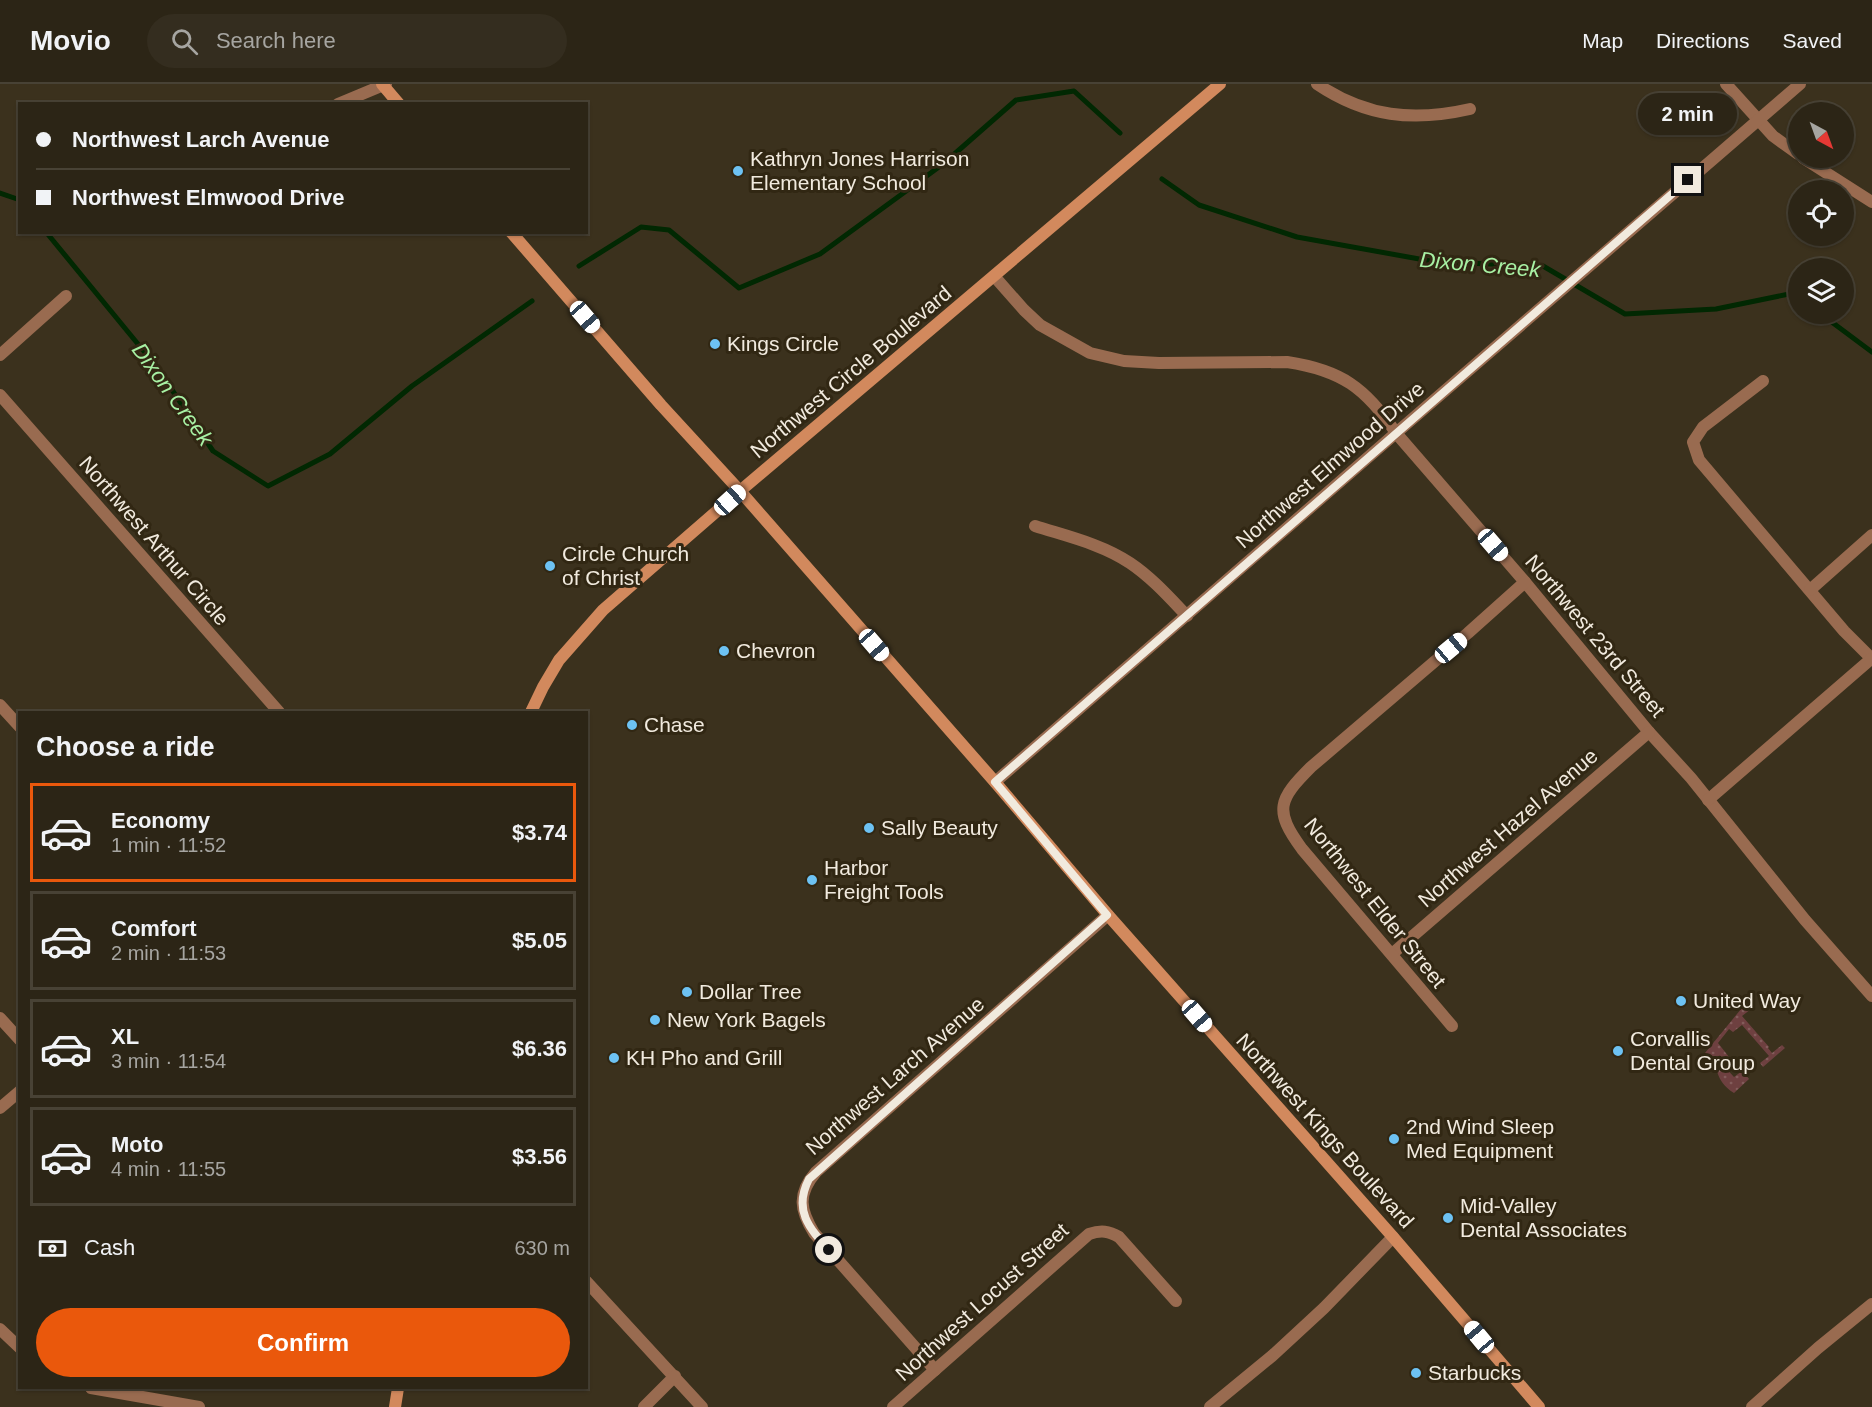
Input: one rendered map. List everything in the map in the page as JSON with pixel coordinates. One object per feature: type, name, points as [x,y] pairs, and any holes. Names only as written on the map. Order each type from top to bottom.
[{"type":"main road","name":"Northwest Circle Boulevard","points":[[531,711],[559,660],[603,610],[1220,84]]},
{"type":"main road","points":[[384,85],[397,102]]},
{"type":"main road","name":"Northwest Kings Boulevard","points":[[513,234],[995,782],[1107,915],[1393,1237],[1539,1407]]},
{"type":"main road","points":[[395,1407],[398,1389]]},
{"type":"street","points":[[1317,84],[1344,101],[1374,112],[1423,116],[1470,109]]},
{"type":"street","points":[[1726,84],[1758,121],[1788,147]]},
{"type":"street","name":"Northwest Elmwood Drive","points":[[995,782],[1800,84]]},
{"type":"street","points":[[343,102],[384,85]]},
{"type":"street","points":[[1819,168],[1872,202]]},
{"type":"street","name":"Northwest 23rd Street","points":[[994,276],[1040,325],[1090,353],[1124,361],[1159,363],[1265,362],[1306,365],[1327,372],[1363,391],[1379,407],[1396,433],[1525,582],[1649,732],[1691,778],[1805,920],[1872,996]]},
{"type":"street","points":[[0,355],[66,296]]},
{"type":"street","points":[[1708,800],[1872,659],[1844,631],[1699,460],[1695,452],[1693,442],[1703,427],[1763,381]]},
{"type":"street","name":"Northwest Arthur Circle","points":[[0,395],[278,711]]},
{"type":"street","points":[[1035,525],[1111,552],[1130,563],[1155,583],[1187,616]]},
{"type":"street","points":[[1810,590],[1872,535]]},
{"type":"street","name":"Northwest Elder Street","points":[[1452,1026],[1289,831],[1283,818],[1283,808],[1286,795],[1291,787],[1311,767],[1525,582]]},
{"type":"street","points":[[0,705],[18,725]]},
{"type":"street","name":"Northwest Hazel Avenue","points":[[1392,954],[1649,732]]},
{"type":"street","name":"Northwest Larch Avenue","points":[[935,1370],[814,1233],[805,1217],[802,1203],[805,1188],[816,1172],[1107,915]]},
{"type":"street","points":[[0,1018],[18,1038]]},
{"type":"street","points":[[0,1108],[18,1093]]},
{"type":"street","name":"Northwest Locust Street","points":[[893,1407],[1080,1241],[1096,1231],[1109,1231],[1119,1237],[1176,1301]]},
{"type":"street","points":[[1210,1407],[1272,1356],[1324,1308],[1393,1237]]},
{"type":"street","points":[[588,1283],[702,1407]]},
{"type":"street","points":[[1752,1407],[1872,1304]]},
{"type":"street","points":[[0,1329],[18,1346]]},
{"type":"street","points":[[644,1407],[675,1376]]},
{"type":"street","points":[[97,1389],[199,1407]]},
{"type":"shaded area","points":[[1746,1003],[1751,1009],[1742,1016],[1772,1053],[1782,1045],[1785,1048],[1763,1067],[1760,1063],[1769,1056],[1742,1025],[1733,1032],[1729,1029],[1718,1043],[1729,1057],[1722,1064],[1734,1077],[1742,1071],[1749,1079],[1734,1093],[1723,1083],[1714,1063],[1705,1053]]},
{"type":"waterway","name":"Dixon Creek","points":[[579,266],[641,227],[669,230],[739,288],[820,254],[943,164],[1016,100],[1074,91],[1120,133]]},
{"type":"waterway","name":"Dixon Creek","points":[[1162,179],[1199,205],[1297,237],[1436,262],[1543,266],[1625,314],[1716,309],[1788,294]]},
{"type":"waterway","name":"Dixon Creek","points":[[0,193],[18,199]]},
{"type":"waterway","name":"Dixon Creek","points":[[48,234],[156,366],[213,451],[268,486],[330,454],[412,386],[532,301]]},
{"type":"waterway","name":"Dixon Creek","points":[[1834,324],[1872,352]]},
{"type":"place","name":"Kathryn Jones Harrison Elementary School","points":[[738,171]]},
{"type":"place","name":"Kings Circle","points":[[715,344]]},
{"type":"place","name":"Circle Church of Christ","points":[[550,566]]},
{"type":"place","name":"Chevron","points":[[724,651]]},
{"type":"place","name":"Chase","points":[[632,725]]},
{"type":"place","name":"Sally Beauty","points":[[869,828]]},
{"type":"place","name":"Harbor Freight Tools","points":[[812,880]]},
{"type":"place","name":"Dollar Tree","points":[[687,992]]},
{"type":"place","name":"United Way","points":[[1681,1001]]},
{"type":"place","name":"New York Bagels","points":[[655,1020]]},
{"type":"place","name":"Corvallis Dental Group","points":[[1618,1051]]},
{"type":"place","name":"KH Pho and Grill","points":[[614,1058]]},
{"type":"place","name":"2nd Wind Sleep Med Equipment","points":[[1394,1139]]},
{"type":"place","name":"Mid-Valley Dental Associates","points":[[1448,1218]]},
{"type":"place","name":"Starbucks","points":[[1416,1373]]},
{"type":"route","points":[[829,1250],[814,1233],[805,1217],[802,1203],[809,1179],[1107,915],[995,782],[1688,180]]}]
